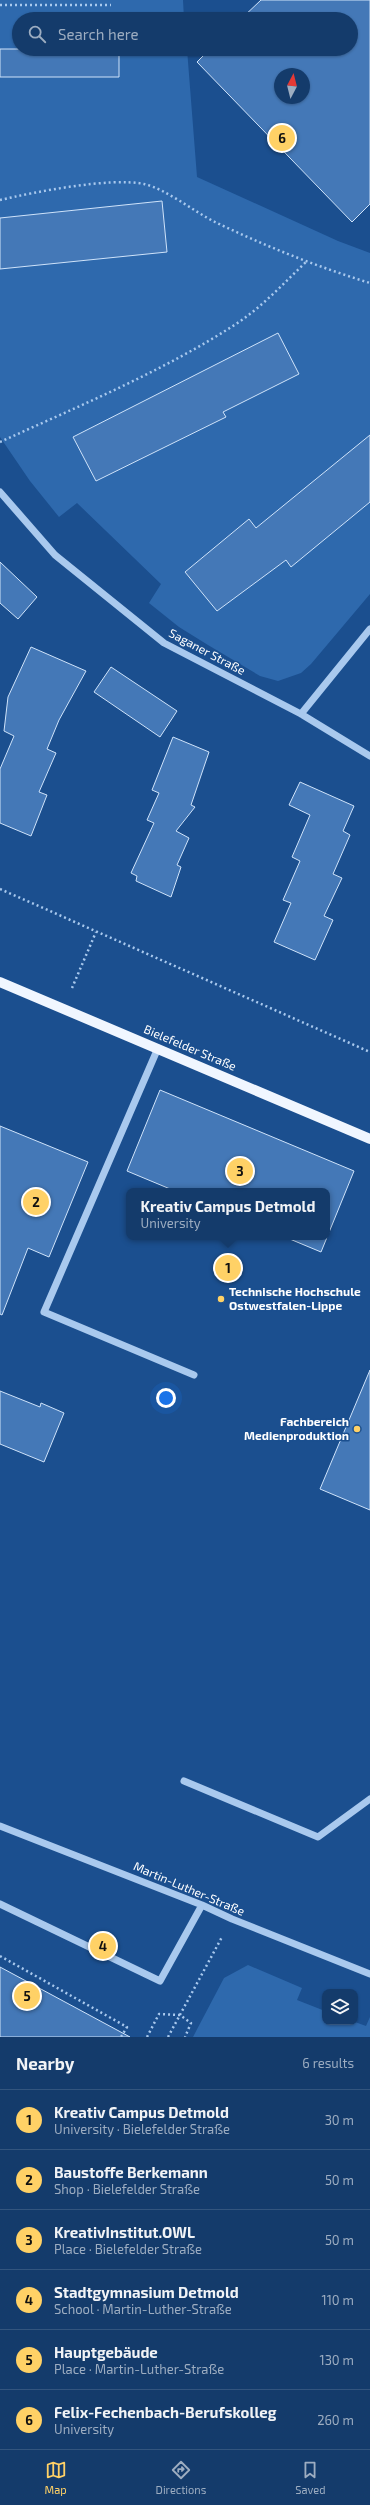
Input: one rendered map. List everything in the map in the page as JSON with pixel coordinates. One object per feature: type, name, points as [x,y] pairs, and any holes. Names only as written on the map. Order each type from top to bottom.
[{"type":"main road","name":"Bielefelder Straße","points":[[0,982],[370,1139]]},
{"type":"street","name":"Saganer Straße","points":[[0,492],[55,555],[164,643],[301,714],[370,756]]},
{"type":"street","points":[[301,714],[370,629]]},
{"type":"street","points":[[158,1048],[44,1312],[194,1375]]},
{"type":"street","points":[[184,1781],[318,1837],[370,1799]]},
{"type":"street","name":"Martin-Luther-Straße","points":[[0,1826],[202,1905],[232,1919],[370,1974]]},
{"type":"street","points":[[0,1904],[160,1981],[202,1905]]},
{"type":"path","points":[[0,5],[111,5]]},
{"type":"path","points":[[0,200],[80,186],[143,184],[160,189],[179,202],[216,222],[308,261],[370,283]]},
{"type":"path","points":[[0,442],[155,368],[215,337],[241,321],[308,261]]},
{"type":"path","points":[[0,889],[370,1052]]},
{"type":"path","points":[[63,1009],[96,932]]},
{"type":"path","points":[[169,2036],[232,1919]]},
{"type":"path","points":[[0,1956],[127,2027],[121,2037]]},
{"type":"path","points":[[147,2037],[159,2014],[180,2015],[191,2023],[185,2037]]},
{"type":"shaded area","points":[[0,0],[183,0],[184,12],[12,12],[12,56],[188,56],[197,177],[338,241],[370,253],[370,594],[311,664],[301,673],[278,681],[260,676],[179,627],[149,603],[161,584],[77,503],[59,517],[30,481],[0,437]]},
{"type":"shaded area","points":[[248,1965],[302,1988],[297,2000],[322,2010],[322,2025],[358,2025],[358,2023],[366,2026],[370,2017],[370,2037],[193,2037],[224,1978]]},
{"type":"building","points":[[261,0],[370,0],[370,204],[352,222],[197,62],[203,56],[358,56],[358,12],[248,12]]},
{"type":"building","points":[[0,49],[12,49],[12,56],[119,56],[119,77],[0,77]]},
{"type":"building","points":[[162,201],[167,252],[0,269],[0,218]]},
{"type":"building","points":[[278,333],[299,374],[223,412],[226,417],[96,481],[73,437]]},
{"type":"building","points":[[370,435],[370,502],[291,567],[286,560],[217,611],[185,572],[249,519],[256,528]]},
{"type":"building","points":[[0,562],[37,597],[18,619],[0,603]]},
{"type":"building","points":[[31,647],[86,671],[59,720],[47,749],[56,753],[39,792],[47,795],[31,836],[0,823],[0,769],[14,736],[4,731],[8,697]]},
{"type":"building","points":[[111,667],[177,711],[160,737],[94,692]]},
{"type":"building","points":[[173,737],[209,752],[191,805],[195,807],[176,831],[189,838],[177,865],[181,867],[171,897],[136,881],[137,876],[131,873],[154,823],[147,820],[159,793],[152,790]]},
{"type":"building","points":[[300,782],[354,806],[343,831],[350,835],[333,874],[342,878],[324,916],[333,920],[315,960],[274,942],[291,903],[283,900],[300,861],[292,857],[310,815],[289,805]]},
{"type":"building","points":[[160,1090],[354,1171],[330,1230],[330,1188],[168,1188],[127,1171]]},
{"type":"building","points":[[0,1126],[88,1162],[49,1257],[28,1248],[2,1315],[0,1314]]},
{"type":"building","points":[[292,1240],[326,1240],[321,1252]]},
{"type":"building","name":"Fachbereich Medienproduktion","points":[[370,1370],[370,1510],[320,1489]]},
{"type":"building","points":[[0,1391],[40,1407],[41,1403],[64,1413],[44,1462],[0,1444]]},
{"type":"building","points":[[0,1967],[130,2037],[0,2037]]},
{"type":"place","name":"Felix-Fechenbach-Berufskolleg","points":[[282,138]]},
{"type":"place","name":"KreativInstitut.OWL","points":[[240,1171]]},
{"type":"place","name":"Baustoffe Berkemann","points":[[36,1202]]},
{"type":"place","name":"Kreativ Campus Detmold","points":[[228,1268]]},
{"type":"place","name":"Technische Hochschule Ostwestfalen-Lippe","points":[[221,1299]]},
{"type":"place","name":"Fachbereich Medienproduktion","points":[[357,1429]]},
{"type":"place","name":"Stadtgymnasium Detmold","points":[[103,1946]]},
{"type":"place","name":"Hauptgebäude","points":[[27,1996]]}]
